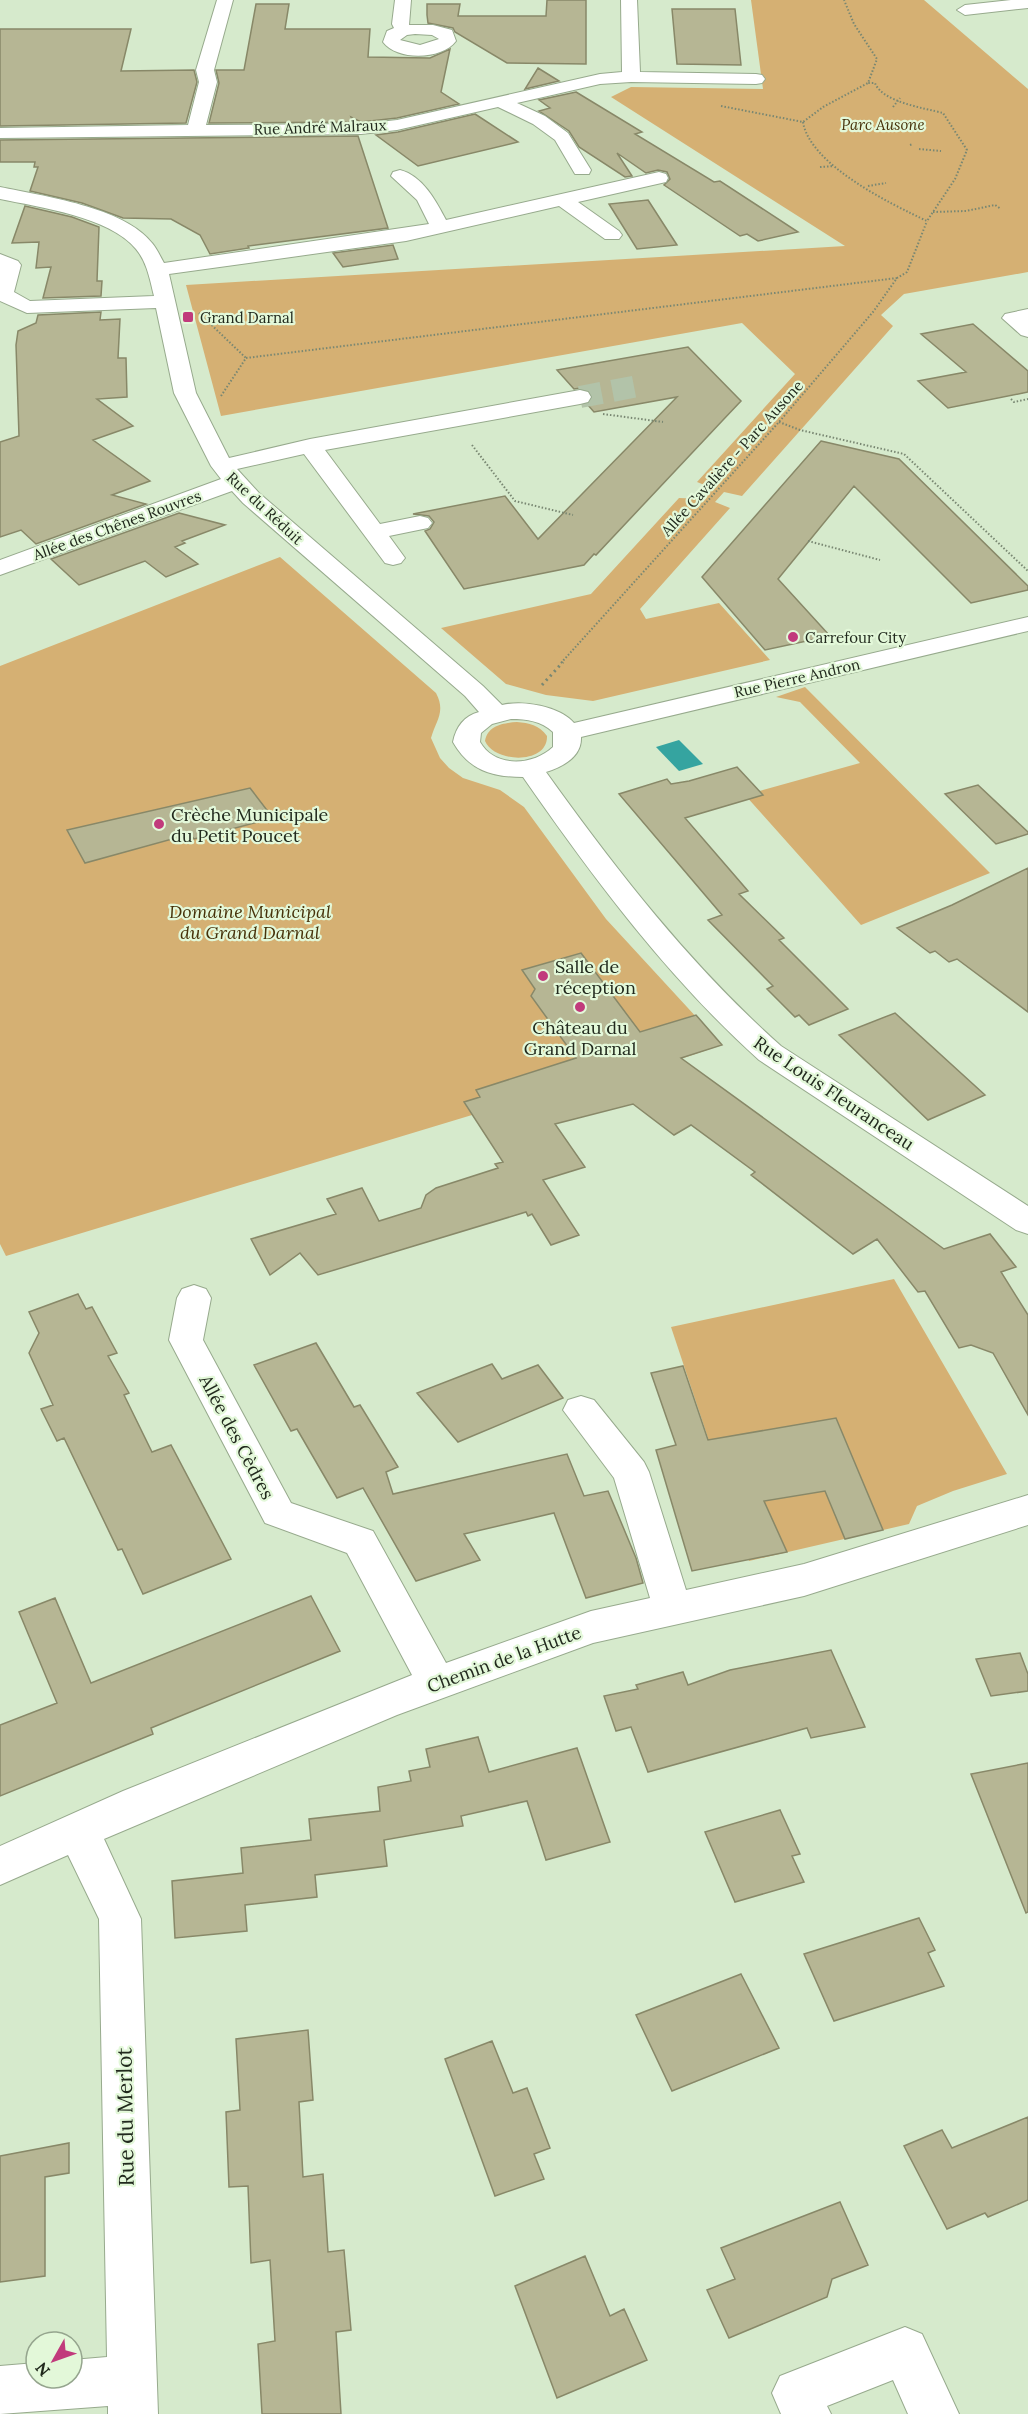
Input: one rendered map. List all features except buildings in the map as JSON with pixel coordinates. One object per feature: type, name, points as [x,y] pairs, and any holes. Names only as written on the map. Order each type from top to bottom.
[{"type":"street","points":[[196,130],[208,82],[205,70],[225,0]]},
{"type":"street","points":[[403,0],[400,24],[403,30],[424,29],[441,32],[446,34],[448,41],[438,47],[454,53],[464,53]]},
{"type":"street","points":[[629,0],[630,77]]},
{"type":"street","points":[[965,10],[1028,3]]},
{"type":"street","name":"Rue André Malraux","points":[[0,133],[361,129],[398,125],[499,100],[600,80],[630,77],[756,79]]},
{"type":"street","points":[[499,100],[539,120],[562,136],[582,170]]},
{"type":"street","points":[[400,176],[425,197],[440,227]]},
{"type":"street","points":[[159,270],[406,235],[659,178]]},
{"type":"street","name":"Rue du Réduit","points":[[0,193],[85,211],[119,227],[144,245],[159,270],[184,393],[228,474],[495,713]]},
{"type":"street","points":[[562,200],[612,235]]},
{"type":"street","points":[[0,260],[11,265],[3,295],[27,307]]},
{"type":"street","points":[[9,317],[27,307],[164,302]]},
{"type":"street","points":[[1028,315],[1012,318],[1028,332]]},
{"type":"street","name":"Allée des Chênes Rouvres","points":[[0,568],[228,474],[310,446],[580,396]]},
{"type":"street","points":[[310,446],[393,558]]},
{"type":"street","points":[[374,532],[420,523]]},
{"type":"street","name":"Rue Pierre Andron","points":[[566,733],[1028,624]]},
{"type":"street","points":[[517,711],[551,718],[561,725],[566,733],[568,742],[564,751],[557,758],[530,768],[499,767],[485,763],[467,748],[465,740],[473,724],[495,713],[517,711]]},
{"type":"street","name":"Rue Louis Fleuranceau","points":[[530,768],[662,943],[745,1033],[770,1053],[1028,1222]]},
{"type":"street","name":"Allée des Cèdres","points":[[194,1298],[186,1340],[278,1513],[360,1542],[437,1683]]},
{"type":"street","points":[[581,1410],[631,1472],[673,1609]]},
{"type":"street","name":"Chemin de la Hutte","points":[[0,1866],[159,1795],[437,1683],[591,1627],[804,1580],[1028,1510]]},
{"type":"street","name":"Rue du Merlot","points":[[76,1831],[94,1861],[120,1919],[132,2397]]},
{"type":"street","points":[[806,2414],[797,2393],[905,2351],[934,2414]]},
{"type":"street","points":[[0,2391],[132,2397]]},
{"type":"path","points":[[803,122],[804,132],[817,151],[835,166],[912,215],[927,220],[955,179],[967,150],[943,113],[878,91],[875,83],[868,83]]},
{"type":"path","points":[[893,107],[899,99]]},
{"type":"path","points":[[917,125],[919,131]]},
{"type":"path","points":[[919,149],[941,151]]},
{"type":"path","points":[[820,167],[835,166]]},
{"type":"path","points":[[867,186],[886,183]]},
{"type":"path","points":[[933,212],[966,211],[995,205],[1001,209]]},
{"type":"path","name":"Allée Cavalière - Parc Ausone","points":[[536,692],[779,422],[873,312],[897,278],[907,272],[927,220]]},
{"type":"path","points":[[217,402],[246,358],[897,278]]},
{"type":"path","points":[[199,313],[246,358]]},
{"type":"path","points":[[1011,399],[1014,402],[1028,399]]},
{"type":"path","points":[[779,422],[800,430],[904,454],[1028,571]]},
{"type":"path","points":[[471,444],[515,501],[573,515]]},
{"type":"path","points":[[808,541],[880,560]]},
{"type":"green space","name":"Parc Ausone","points":[[751,0],[924,0],[1028,89],[1028,272],[904,294],[881,315],[893,326],[742,496],[724,492],[715,502],[730,508],[640,609],[646,619],[719,603],[770,660],[593,701],[546,695],[506,684],[441,628],[591,594],[679,498],[703,499],[712,488],[697,482],[795,374],[742,323],[221,416],[186,285],[845,246],[611,97],[631,87],[763,89]]},
{"type":"green space","name":"Domaine Municipal du Grand Darnal","points":[[280,557],[436,693],[440,711],[431,738],[440,758],[463,778],[500,790],[524,807],[606,919],[722,1045],[564,1098],[538,1095],[6,1256],[0,1244],[0,666]]},
{"type":"green space","points":[[805,687],[990,873],[861,925],[745,795],[860,763],[800,702],[776,697]]},
{"type":"green space","points":[[517,722],[534,725],[547,736],[545,745],[539,752],[520,758],[499,754],[490,748],[485,741],[489,731],[502,724]]},
{"type":"green space","points":[[894,1279],[1007,1474],[953,1491],[917,1506],[909,1524],[749,1561],[671,1327]]},
{"type":"water","points":[[679,740],[703,764],[679,771],[656,747]]},
{"type":"tunnel","points":[[580,397],[638,386]]},
{"type":"place","name":"Grand Darnal","points":[[188,317]]},
{"type":"place","name":"Carrefour City","points":[[793,637]]},
{"type":"place","name":"Crèche Municipale du Petit Poucet","points":[[159,824]]},
{"type":"place","name":"Salle de réception","points":[[543,976]]},
{"type":"place","name":"Château du Grand Darnal","points":[[580,1007]]}]
